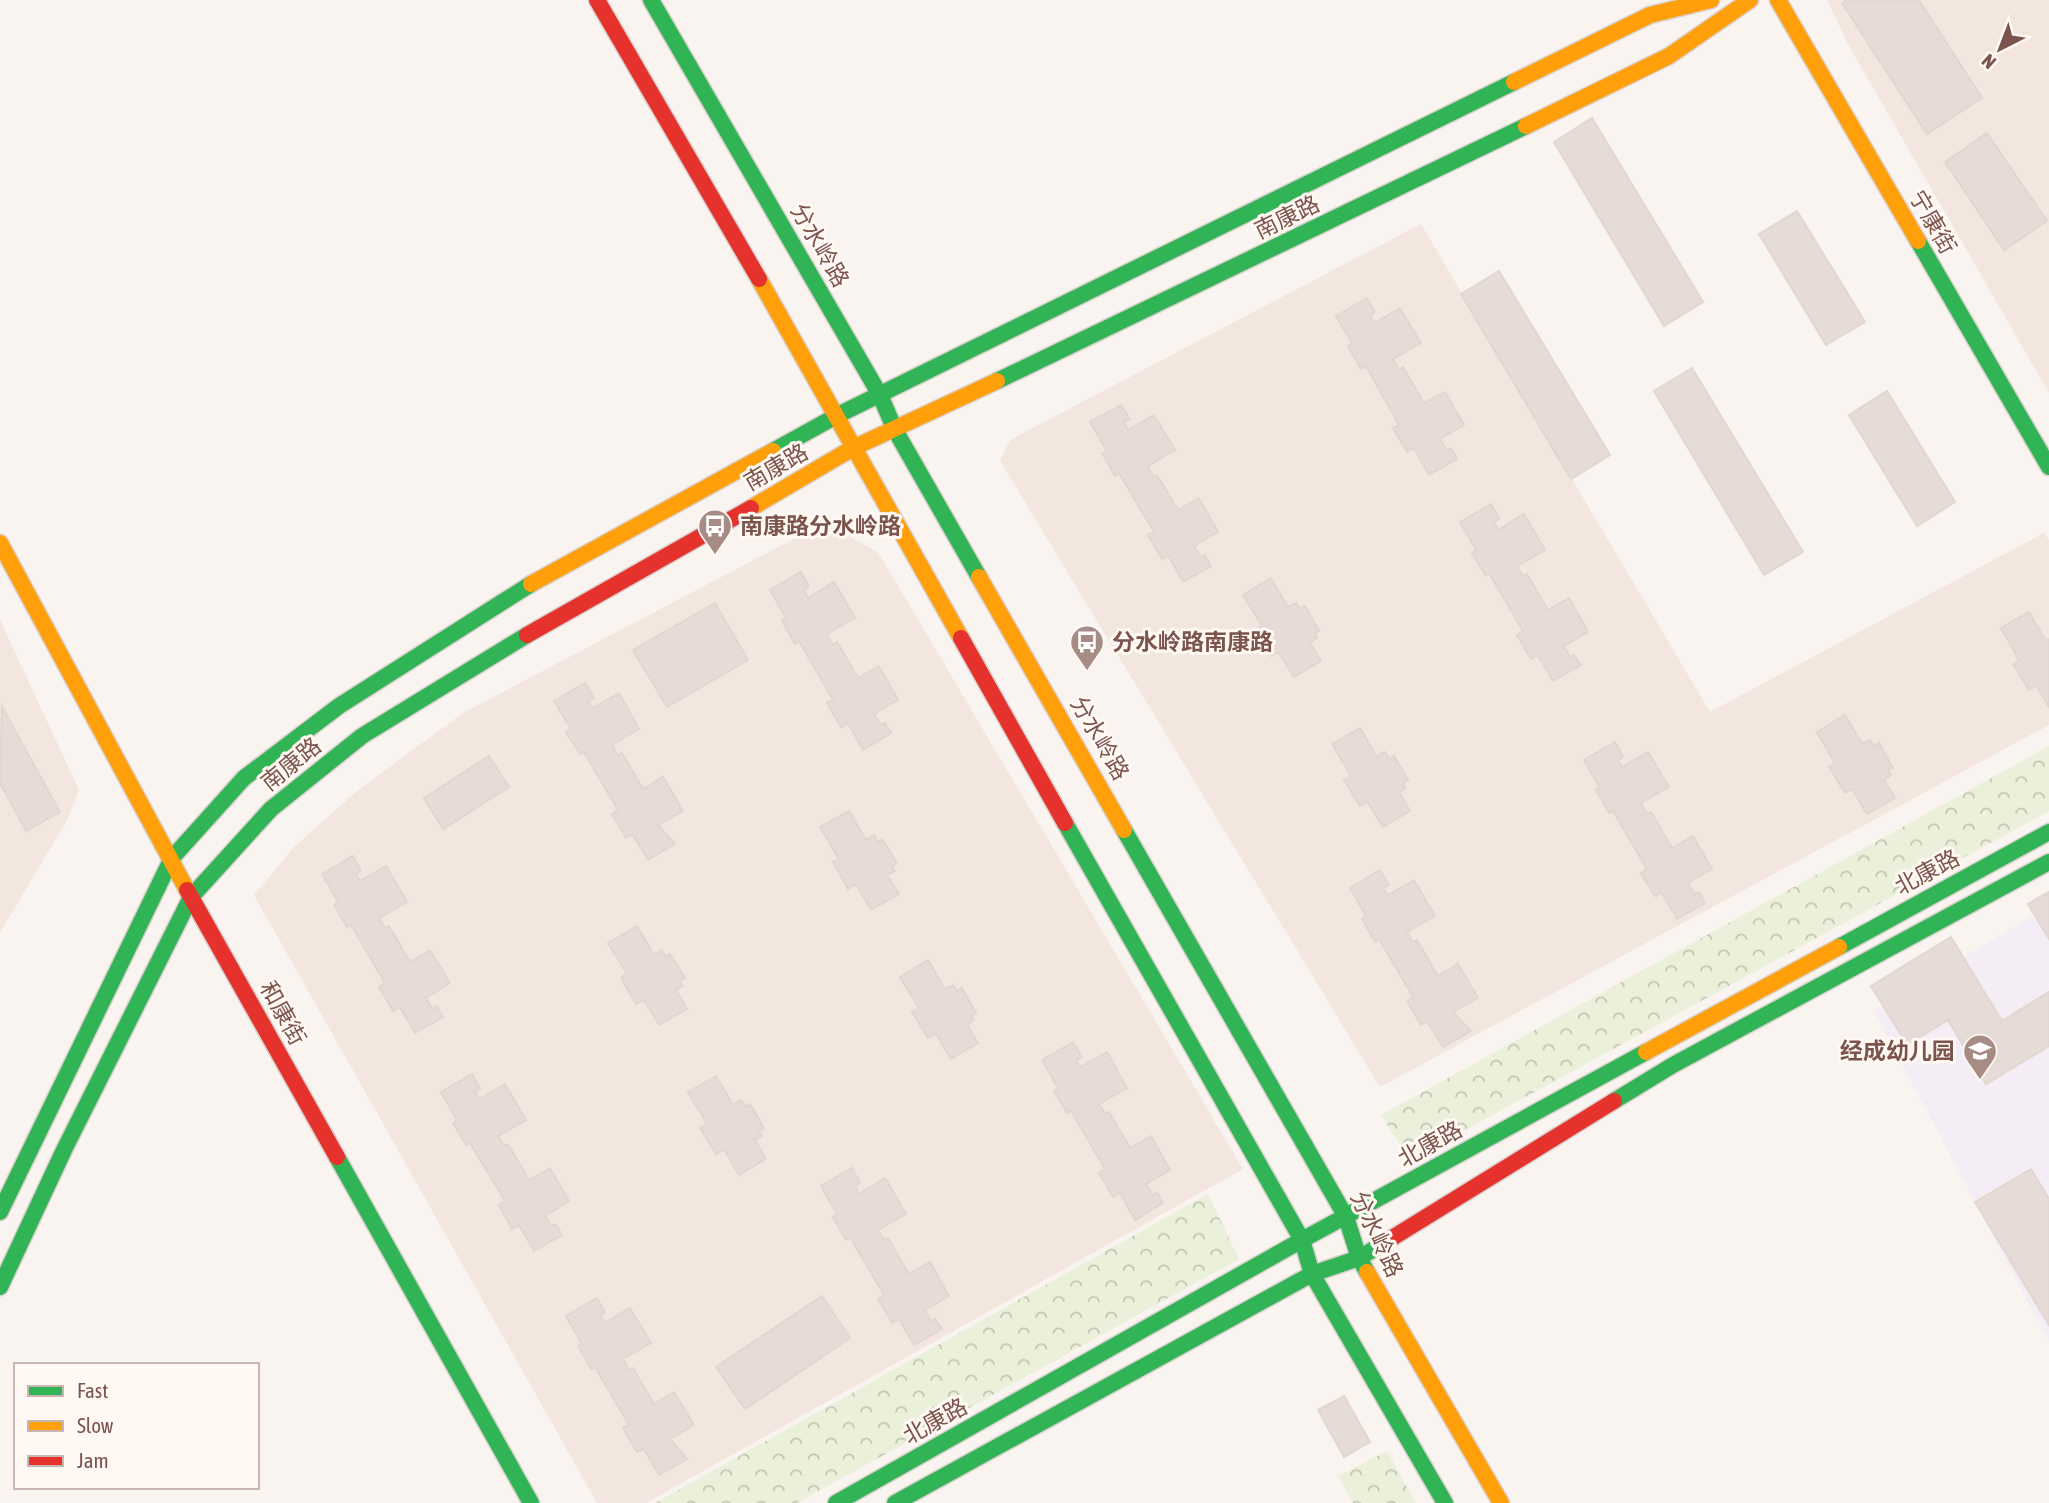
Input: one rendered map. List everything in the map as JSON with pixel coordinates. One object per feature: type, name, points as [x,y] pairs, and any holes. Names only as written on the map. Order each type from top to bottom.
[{"type":"main road","points":[[597,0],[838,415],[853,449],[1302,1240],[1312,1274],[1445,1503]]},
{"type":"main road","name":"分水岭路","points":[[651,0],[880,395],[895,430],[1346,1217],[1359,1258],[1501,1503]]},
{"type":"main road","name":"南康路","points":[[0,1212],[172,858],[244,778],[339,706],[512,595],[838,415],[1650,15],[1711,0]]},
{"type":"main road","name":"南康路","points":[[0,1287],[64,1150],[191,897],[271,809],[362,736],[476,663],[705,536],[853,449],[1669,56],[1749,0]]},
{"type":"main road","name":"宁康街","points":[[1777,0],[2049,467]]},
{"type":"main road","name":"和康街","points":[[0,543],[191,897],[531,1503]]},
{"type":"main road","name":"北康路","points":[[836,1503],[1667,1038],[2049,832]]},
{"type":"main road","points":[[895,1503],[1016,1434],[1312,1274],[1359,1258],[1673,1065],[2049,862]]},
{"type":"shaded area","points":[[1827,0],[2049,0],[2049,393],[1849,46]]},
{"type":"shaded area","points":[[1421,224],[1710,712],[2044,533],[2049,540],[2049,725],[1380,1087],[1000,461],[1010,440]]},
{"type":"shaded area","points":[[824,523],[878,552],[1243,1169],[646,1503],[597,1503],[254,895],[295,846],[356,792],[463,713]]},
{"type":"shaded area","points":[[0,620],[79,790],[67,820],[0,933]]},
{"type":"shaded area","name":"经成幼儿园","points":[[2049,906],[2049,1342],[1874,1011]]},
{"type":"green space","points":[[2049,746],[2049,811],[1410,1160],[1381,1115]]},
{"type":"green space","points":[[1208,1194],[1239,1259],[797,1503],[655,1503]]},
{"type":"green space","points":[[1387,1451],[1416,1503],[1353,1503],[1338,1476]]},
{"type":"building","points":[[1847,0],[1919,0],[1982,98],[1927,134],[1842,3]]},
{"type":"building","points":[[1592,118],[1703,302],[1664,326],[1554,142]]},
{"type":"building","points":[[1987,133],[2047,221],[2004,250],[1945,162]]},
{"type":"building","points":[[1797,211],[1865,322],[1826,345],[1759,234]]},
{"type":"building","points":[[1499,271],[1610,455],[1571,479],[1461,294]]},
{"type":"building","points":[[1367,298],[1375,312],[1370,316],[1374,323],[1400,308],[1421,343],[1393,359],[1399,370],[1403,367],[1424,403],[1445,392],[1464,425],[1440,439],[1447,450],[1451,448],[1457,459],[1429,475],[1414,448],[1407,452],[1393,428],[1399,425],[1366,366],[1361,369],[1348,346],[1352,343],[1336,316]]},
{"type":"building","points":[[1692,368],[1803,552],[1764,575],[1654,391]]},
{"type":"building","points":[[1887,391],[1955,502],[1917,526],[1849,415]]},
{"type":"building","points":[[1121,405],[1130,419],[1124,422],[1128,430],[1154,415],[1175,450],[1148,466],[1153,477],[1157,475],[1178,510],[1199,498],[1218,532],[1194,546],[1201,557],[1205,555],[1211,566],[1183,582],[1168,555],[1162,559],[1148,535],[1154,532],[1119,473],[1115,476],[1102,453],[1107,451],[1090,422]]},
{"type":"building","points":[[1491,504],[1499,519],[1494,522],[1498,530],[1524,514],[1545,550],[1517,566],[1523,576],[1527,574],[1548,610],[1569,598],[1588,632],[1564,646],[1570,657],[1574,655],[1581,665],[1553,681],[1538,655],[1531,659],[1517,635],[1523,631],[1489,573],[1485,575],[1472,553],[1476,550],[1460,522]]},
{"type":"building","points":[[801,572],[809,587],[804,590],[808,598],[834,582],[855,618],[827,634],[833,645],[837,642],[858,678],[879,666],[898,700],[874,714],[881,725],[885,723],[891,733],[863,750],[848,723],[841,727],[827,703],[833,700],[799,641],[795,644],[782,621],[786,618],[770,590]]},
{"type":"building","points":[[1271,578],[1288,607],[1296,603],[1300,609],[1305,606],[1319,631],[1315,633],[1317,638],[1310,643],[1321,661],[1294,677],[1278,652],[1271,656],[1255,630],[1262,626],[1243,595]]},
{"type":"building","points":[[715,603],[748,660],[667,707],[633,650]]},
{"type":"building","points":[[2029,612],[2046,641],[2049,639],[2049,707],[2036,685],[2029,690],[2013,664],[2019,660],[2001,628]]},
{"type":"building","points":[[585,683],[594,698],[588,701],[593,708],[619,693],[639,729],[612,745],[618,755],[622,753],[643,789],[663,777],[683,811],[658,825],[675,844],[648,860],[632,834],[626,838],[612,814],[618,810],[584,752],[580,754],[566,732],[571,729],[554,701]]},
{"type":"building","points":[[2,707],[60,812],[26,831],[0,783]]},
{"type":"building","points":[[1845,715],[1862,744],[1870,740],[1874,746],[1879,743],[1893,768],[1888,770],[1891,775],[1884,780],[1895,798],[1867,814],[1852,789],[1845,793],[1829,767],[1835,763],[1817,732]]},
{"type":"building","points":[[1360,728],[1377,757],[1385,752],[1389,759],[1394,756],[1408,780],[1403,783],[1406,788],[1399,792],[1410,811],[1383,827],[1367,801],[1360,806],[1344,780],[1351,776],[1332,744]]},
{"type":"building","points":[[1615,742],[1623,757],[1618,760],[1622,767],[1648,752],[1669,787],[1641,803],[1647,814],[1651,812],[1672,848],[1693,836],[1712,869],[1688,883],[1694,894],[1699,892],[1705,903],[1677,919],[1662,893],[1655,896],[1641,873],[1647,869],[1613,811],[1609,813],[1596,790],[1600,788],[1584,760]]},
{"type":"building","points":[[489,756],[509,787],[443,829],[424,798]]},
{"type":"building","points":[[849,811],[866,840],[874,835],[878,842],[882,839],[897,863],[892,866],[895,871],[887,875],[899,894],[871,910],[856,884],[848,889],[833,862],[839,859],[820,827]]},
{"type":"building","points":[[353,856],[361,871],[356,874],[360,881],[386,866],[407,902],[379,918],[385,928],[389,926],[410,962],[430,950],[450,983],[426,998],[432,1009],[437,1006],[443,1017],[415,1033],[400,1007],[393,1011],[379,987],[385,983],[351,925],[347,927],[334,905],[338,902],[322,874]]},
{"type":"building","points":[[1380,870],[1389,885],[1383,888],[1388,895],[1414,880],[1435,916],[1407,932],[1413,942],[1417,940],[1438,976],[1458,964],[1478,998],[1453,1012],[1471,1031],[1443,1047],[1427,1021],[1421,1025],[1407,1001],[1413,997],[1379,939],[1375,942],[1362,919],[1366,916],[1350,888]]},
{"type":"building","points":[[2049,892],[2049,939],[2028,904]]},
{"type":"building","points":[[637,926],[654,955],[662,950],[665,957],[670,954],[685,978],[680,981],[683,986],[676,990],[687,1009],[659,1025],[644,1000],[636,1004],[621,978],[627,974],[608,943]]},
{"type":"building","points":[[1951,937],[2002,1021],[2049,992],[2049,1046],[1986,1084],[1948,1020],[1907,1045],[1871,986]]},
{"type":"building","points":[[928,960],[945,989],[953,985],[957,991],[962,988],[976,1013],[972,1016],[974,1020],[967,1025],[978,1043],[951,1059],[936,1034],[928,1038],[912,1012],[919,1008],[900,977]]},
{"type":"building","points":[[1073,1042],[1082,1057],[1076,1060],[1080,1067],[1107,1052],[1127,1088],[1099,1104],[1105,1114],[1109,1112],[1130,1148],[1151,1136],[1170,1170],[1146,1184],[1153,1195],[1157,1192],[1163,1203],[1135,1220],[1120,1193],[1113,1197],[1099,1173],[1105,1169],[1071,1111],[1067,1113],[1054,1091],[1058,1088],[1042,1060]]},
{"type":"building","points":[[472,1074],[480,1089],[475,1092],[479,1099],[505,1084],[526,1120],[498,1136],[504,1146],[508,1144],[529,1180],[550,1168],[569,1201],[545,1216],[552,1226],[556,1224],[562,1235],[534,1251],[519,1225],[512,1229],[499,1205],[505,1201],[470,1143],[466,1145],[453,1123],[457,1120],[441,1092]]},
{"type":"building","points":[[716,1076],[733,1105],[741,1100],[745,1107],[750,1104],[764,1128],[759,1131],[762,1136],[755,1140],[766,1159],[739,1175],[724,1149],[716,1154],[700,1128],[707,1124],[688,1092]]},
{"type":"building","points":[[852,1168],[860,1183],[855,1186],[859,1194],[885,1178],[906,1214],[878,1230],[884,1240],[888,1238],[909,1274],[930,1262],[949,1296],[925,1310],[931,1321],[935,1319],[942,1329],[914,1345],[899,1319],[892,1323],[878,1299],[884,1295],[850,1237],[846,1240],[833,1217],[837,1214],[821,1186]]},
{"type":"building","points":[[2031,1169],[2049,1199],[2049,1325],[1975,1202]]},
{"type":"building","points":[[822,1296],[850,1338],[745,1409],[716,1367]]},
{"type":"building","points":[[597,1298],[605,1313],[600,1316],[604,1323],[630,1308],[651,1343],[623,1359],[629,1370],[633,1368],[654,1404],[674,1392],[694,1425],[670,1439],[687,1459],[659,1475],[644,1449],[637,1452],[623,1428],[629,1425],[595,1367],[591,1369],[578,1346],[582,1344],[566,1316]]},
{"type":"building","points":[[1344,1396],[1370,1442],[1344,1457],[1318,1410]]},
{"type":"traffic: fast","points":[[651,0],[880,395],[895,430],[979,577]]},
{"type":"traffic: fast","points":[[773,451],[838,415],[1514,82]]},
{"type":"traffic: fast","points":[[997,381],[1526,126]]},
{"type":"traffic: fast","points":[[1918,241],[2049,467]]},
{"type":"traffic: fast","points":[[0,1212],[172,858],[244,778],[339,706],[531,584]]},
{"type":"traffic: fast","points":[[0,1287],[64,1150],[191,897],[271,809],[362,736],[527,635]]},
{"type":"traffic: fast","points":[[1065,823],[1302,1240],[1312,1274],[1445,1503]]},
{"type":"traffic: fast","points":[[1124,830],[1346,1217],[1359,1258],[1367,1272]]},
{"type":"traffic: fast","points":[[1839,947],[2049,832]]},
{"type":"traffic: fast","points":[[1614,1101],[1673,1065],[2049,862]]},
{"type":"traffic: fast","points":[[836,1503],[1302,1240],[1646,1052]]},
{"type":"traffic: fast","points":[[337,1157],[531,1503]]},
{"type":"traffic: fast","points":[[895,1503],[1312,1274],[1359,1258],[1384,1243]]},
{"type":"traffic: slow","points":[[1514,82],[1650,15],[1711,0]]},
{"type":"traffic: slow","points":[[1526,126],[1669,56],[1750,0]]},
{"type":"traffic: slow","points":[[1778,0],[1918,241]]},
{"type":"traffic: slow","points":[[759,279],[961,638]]},
{"type":"traffic: slow","points":[[751,508],[853,448],[997,381]]},
{"type":"traffic: slow","points":[[531,584],[773,451]]},
{"type":"traffic: slow","points":[[0,543],[187,890]]},
{"type":"traffic: slow","points":[[979,577],[1124,830]]},
{"type":"traffic: slow","points":[[1646,1052],[1839,947]]},
{"type":"traffic: slow","points":[[1367,1272],[1501,1503]]},
{"type":"traffic: jam","points":[[597,0],[759,279]]},
{"type":"traffic: jam","points":[[527,635],[751,508]]},
{"type":"traffic: jam","points":[[961,638],[1065,823]]},
{"type":"traffic: jam","points":[[187,890],[337,1157]]},
{"type":"traffic: jam","points":[[1384,1243],[1614,1101]]},
{"type":"place","name":"南康路分水岭路","points":[[715,556]]},
{"type":"place","name":"分水岭路南康路","points":[[1087,672]]},
{"type":"place","name":"经成幼儿园","points":[[1980,1081]]}]
